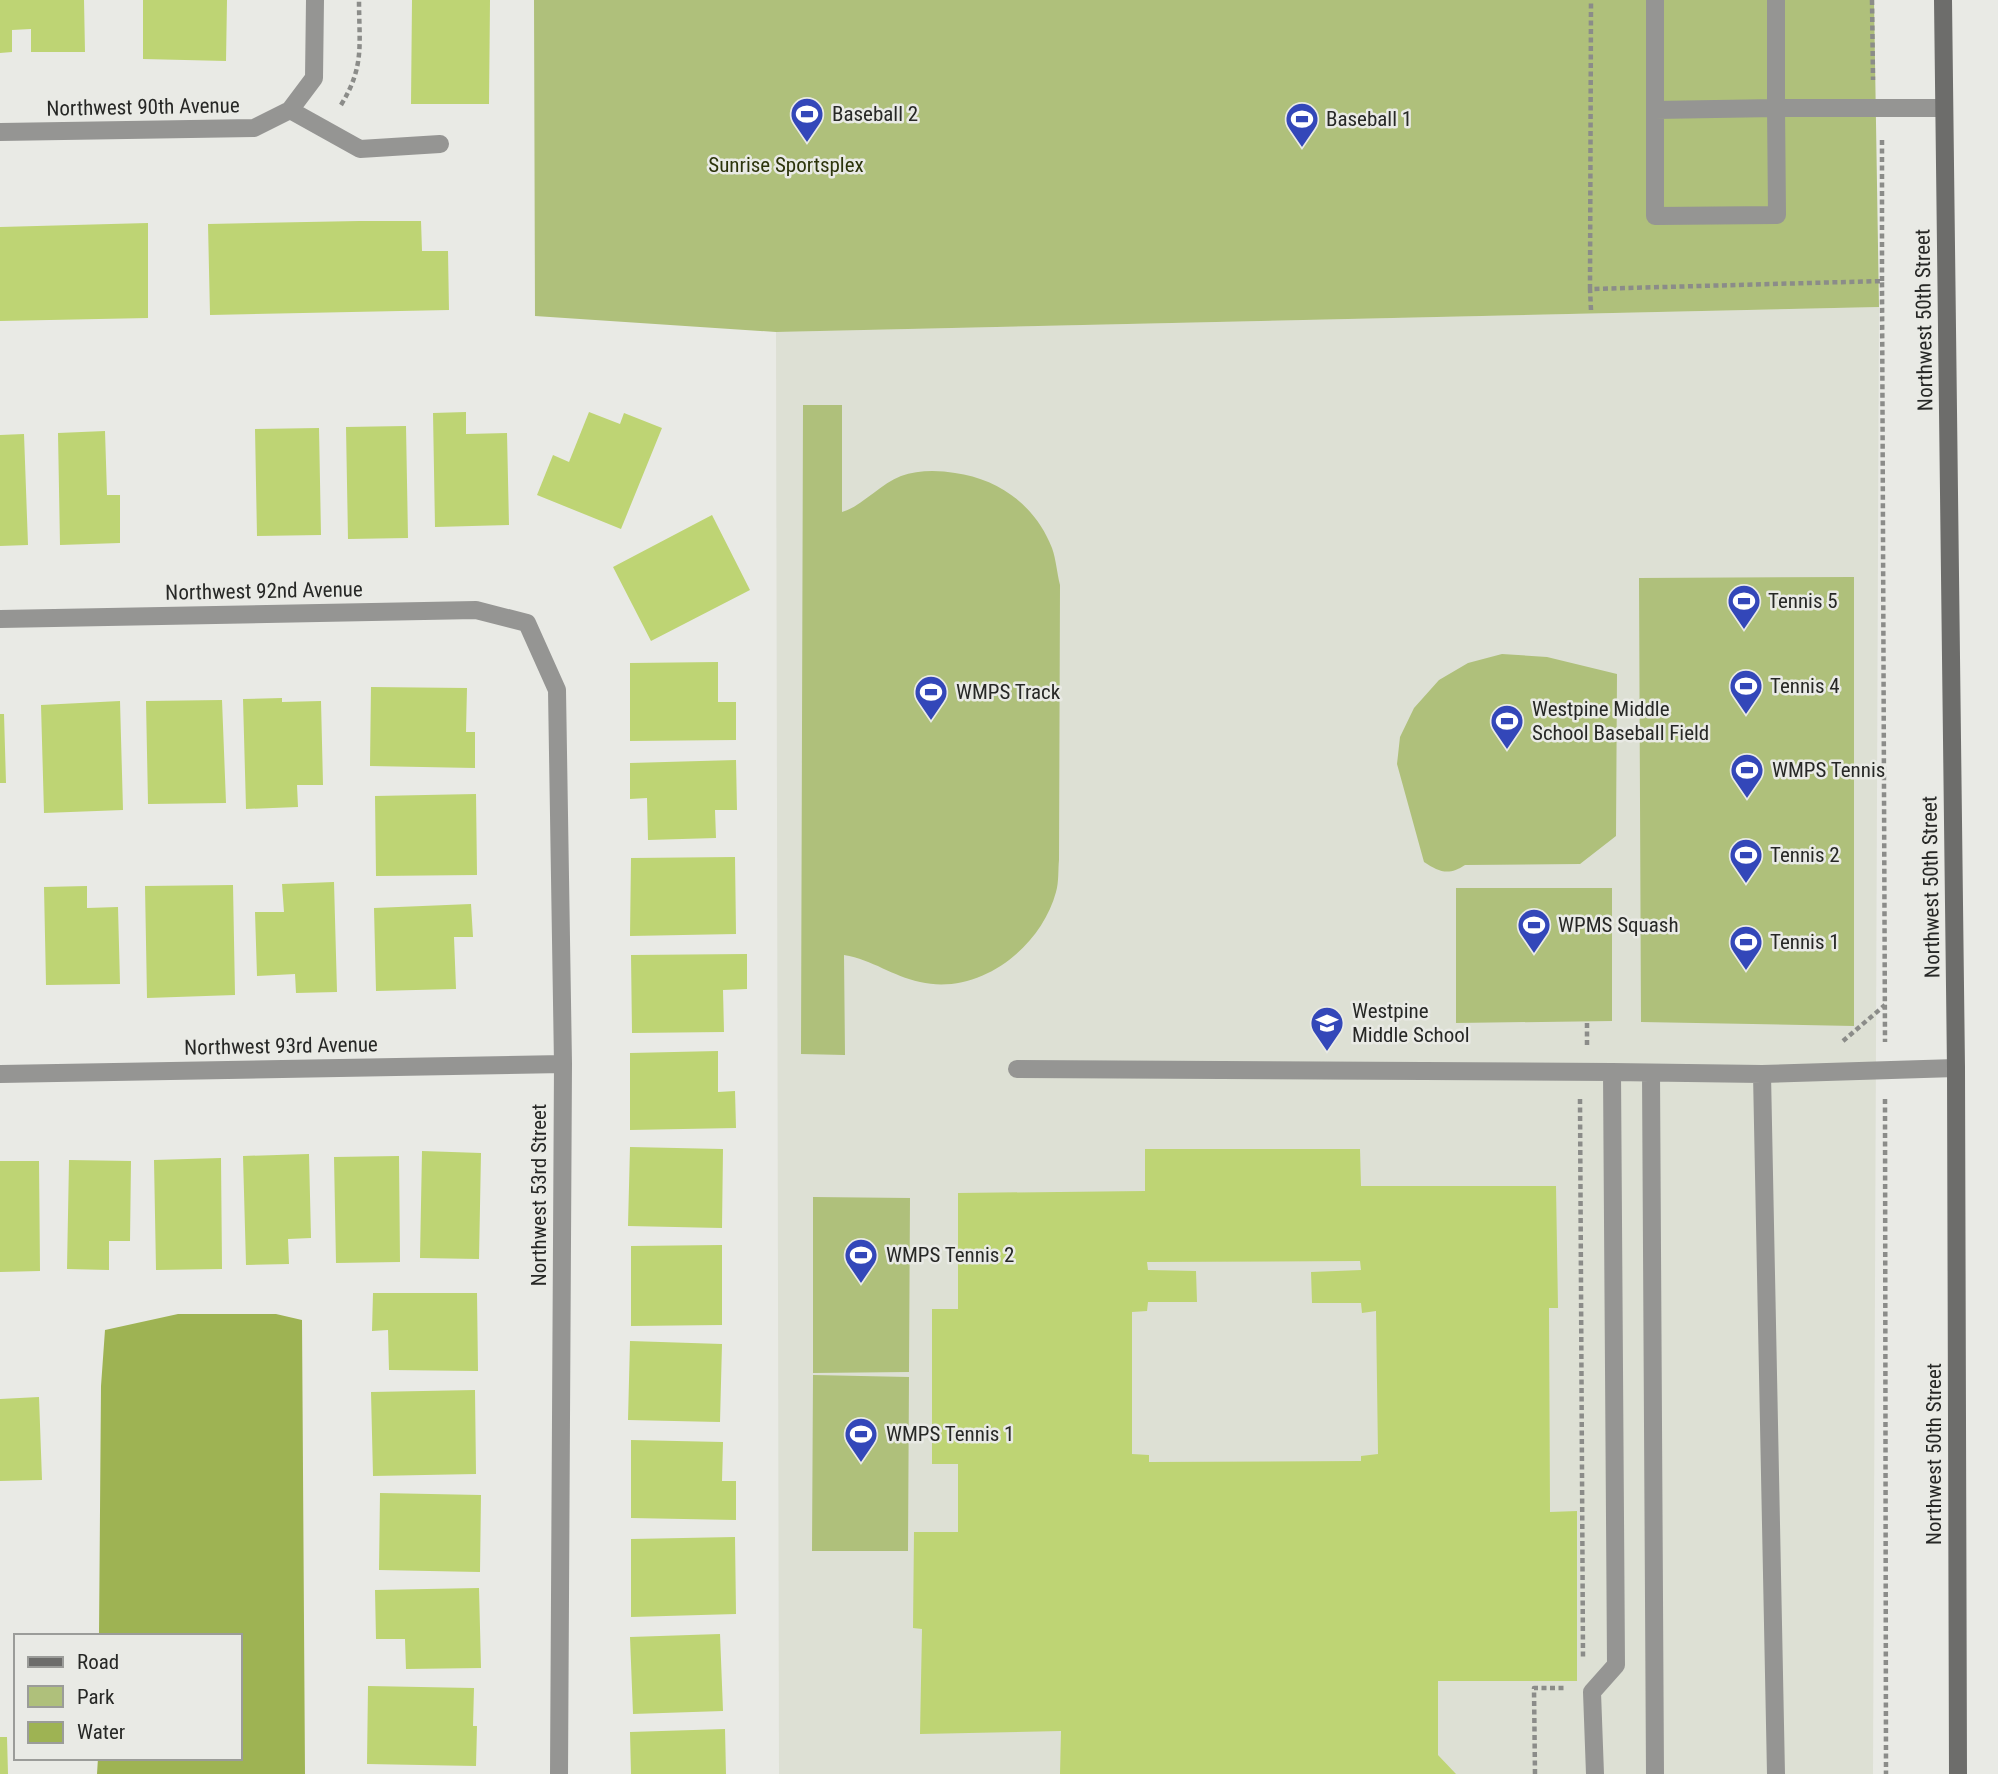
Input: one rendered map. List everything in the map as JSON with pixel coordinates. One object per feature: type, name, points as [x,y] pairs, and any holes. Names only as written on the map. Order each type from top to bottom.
[{"type":"street","points":[[315,0],[314,78],[290,110],[360,149],[440,144]]},
{"type":"street","points":[[1655,0],[1655,216],[1777,215],[1776,0]]},
{"type":"street","name":"Northwest 50th Street","points":[[1943,0],[1956,1068],[1958,1774]]},
{"type":"street","points":[[1655,110],[1944,108]]},
{"type":"street","name":"Northwest 90th Avenue","points":[[0,132],[254,128],[290,110]]},
{"type":"street","name":"Northwest 92nd Avenue","points":[[0,619],[477,610],[527,623]]},
{"type":"street","name":"Northwest 53rd Street","points":[[527,623],[557,690],[563,1064],[559,1774]]},
{"type":"street","name":"Northwest 93rd Avenue","points":[[0,1074],[563,1064]]},
{"type":"street","points":[[1017,1069],[1762,1074],[1956,1068]]},
{"type":"street","points":[[1595,1774],[1592,1692],[1616,1665],[1612,1072]]},
{"type":"street","points":[[1651,1073],[1656,1774]]},
{"type":"street","points":[[1762,1074],[1776,1774]]},
{"type":"path","points":[[326,130],[352,87],[360,58],[359,0]]},
{"type":"path","points":[[1591,0],[1591,310]]},
{"type":"path","points":[[1590,289],[1882,281],[1886,1774]]},
{"type":"path","points":[[1831,1041],[1844,1041],[1885,1005]]},
{"type":"path","points":[[1583,1660],[1580,1102],[1585,1072],[1587,1021]]},
{"type":"path","points":[[1587,1045],[1600,1044]]},
{"type":"path","points":[[1535,1774],[1534,1688],[1571,1688]]},
{"type":"shaded area","name":"Westpine Middle School","points":[[1879,307],[1873,1774],[779,1774],[776,332]]},
{"type":"green space","name":"Sunrise Sportsplex","points":[[534,0],[1874,0],[1879,307],[776,332],[535,316]]},
{"type":"green space","name":"WMPS Track","points":[[803,405],[842,405],[842,512],[893,480],[914,473],[948,472],[986,481],[1014,497],[1036,519],[1052,548],[1060,585],[1059,860],[1057,888],[1048,913],[1037,932],[1022,949],[985,974],[964,982],[920,982],[844,955],[845,1055],[801,1054]]},
{"type":"green space","name":"WMPS Tennis","points":[[1854,577],[1854,1026],[1641,1022],[1639,578]]},
{"type":"green space","name":"Westpine Middle School Baseball Field","points":[[1502,654],[1547,657],[1617,674],[1616,836],[1580,864],[1465,865],[1449,872],[1439,870],[1424,862],[1397,764],[1400,737],[1414,708],[1439,680],[1468,663]]},
{"type":"green space","name":"WPMS Squash","points":[[1456,888],[1612,888],[1612,1021],[1456,1023]]},
{"type":"green space","name":"WMPS Tennis 2","points":[[813,1197],[910,1198],[909,1372],[813,1373]]},
{"type":"green space","name":"WMPS Tennis 1","points":[[813,1375],[909,1377],[908,1551],[812,1551]]},
{"type":"water","points":[[178,1314],[276,1314],[302,1320],[305,1774],[97,1774],[98,1760],[242,1760],[242,1634],[99,1634],[101,1386],[105,1330]]},
{"type":"building","points":[[0,0],[84,0],[85,52],[31,52],[31,29],[12,30],[12,52],[0,53]]},
{"type":"building","points":[[143,0],[227,0],[226,61],[143,59]]},
{"type":"building","points":[[412,0],[490,0],[489,104],[411,104]]},
{"type":"building","points":[[421,221],[422,251],[448,251],[449,310],[210,315],[208,224]]},
{"type":"building","points":[[148,223],[148,318],[0,321],[0,227]]},
{"type":"building","points":[[466,412],[466,434],[507,433],[509,525],[435,527],[433,413]]},
{"type":"building","points":[[589,412],[620,424],[624,413],[662,428],[621,529],[537,495],[553,455],[569,462]]},
{"type":"building","points":[[406,426],[408,538],[348,539],[346,427]]},
{"type":"building","points":[[319,428],[321,535],[257,536],[255,429]]},
{"type":"building","points":[[105,431],[107,495],[120,495],[120,543],[60,545],[58,433]]},
{"type":"building","points":[[24,434],[28,545],[0,546],[0,435]]},
{"type":"building","points":[[712,515],[750,590],[651,641],[613,567]]},
{"type":"building","points":[[718,662],[718,702],[736,702],[736,740],[630,741],[630,663]]},
{"type":"building","points":[[371,687],[467,688],[466,732],[475,732],[475,768],[370,766]]},
{"type":"building","points":[[282,698],[282,702],[321,701],[323,785],[297,785],[298,807],[246,809],[243,699]]},
{"type":"building","points":[[222,700],[226,803],[148,804],[146,701]]},
{"type":"building","points":[[120,701],[123,810],[44,813],[41,705]]},
{"type":"building","points":[[0,714],[4,714],[6,783],[0,783]]},
{"type":"building","points":[[736,760],[737,810],[715,810],[716,838],[648,840],[647,798],[630,799],[630,763]]},
{"type":"building","points":[[476,794],[477,875],[376,876],[375,796]]},
{"type":"building","points":[[735,857],[736,934],[630,936],[631,858]]},
{"type":"building","points":[[334,882],[337,992],[296,993],[295,974],[257,976],[255,912],[284,912],[282,884]]},
{"type":"building","points":[[233,885],[235,995],[147,998],[145,886]]},
{"type":"building","points":[[87,886],[87,908],[118,907],[120,984],[46,985],[44,887]]},
{"type":"building","points":[[471,904],[473,937],[454,937],[456,989],[376,991],[374,908]]},
{"type":"building","points":[[747,954],[747,989],[723,990],[724,1032],[632,1033],[631,955]]},
{"type":"building","points":[[718,1051],[718,1092],[735,1091],[736,1128],[630,1130],[630,1053]]},
{"type":"building","points":[[630,1147],[723,1149],[722,1228],[628,1226]]},
{"type":"building","points":[[1145,1149],[1360,1149],[1361,1186],[1556,1186],[1558,1308],[1549,1308],[1550,1512],[1577,1511],[1577,1681],[1438,1681],[1438,1755],[1456,1774],[1060,1774],[1061,1731],[920,1734],[922,1629],[913,1628],[914,1532],[958,1532],[958,1464],[932,1464],[932,1309],[958,1309],[958,1193],[1145,1191]],"holes":[[[1360,1261],[1361,1270],[1311,1272],[1312,1303],[1361,1303],[1362,1313],[1376,1311],[1378,1454],[1361,1456],[1361,1461],[1149,1462],[1149,1455],[1132,1454],[1132,1312],[1147,1311],[1148,1302],[1197,1302],[1196,1271],[1148,1270],[1147,1262]]]},
{"type":"building","points":[[422,1151],[481,1153],[479,1259],[420,1258]]},
{"type":"building","points":[[309,1154],[311,1238],[288,1239],[289,1264],[246,1265],[243,1156]]},
{"type":"building","points":[[399,1156],[400,1262],[336,1263],[334,1157]]},
{"type":"building","points":[[221,1158],[222,1269],[156,1270],[154,1160]]},
{"type":"building","points":[[69,1160],[131,1161],[130,1241],[109,1241],[109,1270],[67,1269]]},
{"type":"building","points":[[0,1161],[39,1161],[40,1271],[0,1272]]},
{"type":"building","points":[[722,1245],[722,1325],[631,1326],[631,1246]]},
{"type":"building","points":[[373,1293],[477,1293],[478,1371],[389,1370],[388,1330],[372,1331]]},
{"type":"building","points":[[630,1341],[722,1344],[720,1422],[628,1420]]},
{"type":"building","points":[[475,1390],[476,1474],[373,1476],[371,1392]]},
{"type":"building","points":[[39,1397],[42,1480],[0,1481],[0,1399]]},
{"type":"building","points":[[631,1440],[723,1442],[722,1481],[736,1481],[736,1520],[631,1518]]},
{"type":"building","points":[[380,1493],[481,1495],[480,1572],[379,1570]]},
{"type":"building","points":[[735,1537],[736,1614],[631,1617],[631,1539]]},
{"type":"building","points":[[479,1588],[481,1668],[406,1669],[405,1639],[376,1639],[375,1590]]},
{"type":"building","points":[[720,1634],[723,1711],[633,1714],[630,1637]]},
{"type":"building","points":[[368,1686],[474,1688],[476,1766],[367,1764]]},
{"type":"building","points":[[725,1729],[726,1774],[631,1774],[630,1732]]},
{"type":"building","points":[[0,1737],[7,1737],[8,1774],[0,1774]]},
{"type":"place","name":"Baseball 2","points":[[807,144]]},
{"type":"place","name":"Baseball 1","points":[[1302,149]]},
{"type":"place","name":"Tennis 5","points":[[1744,631]]},
{"type":"place","name":"Tennis 4","points":[[1746,716]]},
{"type":"place","name":"WMPS Track","points":[[931,722]]},
{"type":"place","name":"Westpine Middle School Baseball Field","points":[[1507,751]]},
{"type":"place","name":"WMPS Tennis","points":[[1747,800]]},
{"type":"place","name":"Tennis 2","points":[[1746,885]]},
{"type":"place","name":"WPMS Squash","points":[[1534,955]]},
{"type":"place","name":"Tennis 1","points":[[1746,972]]},
{"type":"place","name":"Westpine Middle School","points":[[1327,1053]]},
{"type":"place","name":"WMPS Tennis 2","points":[[861,1285]]},
{"type":"place","name":"WMPS Tennis 1","points":[[861,1464]]}]
